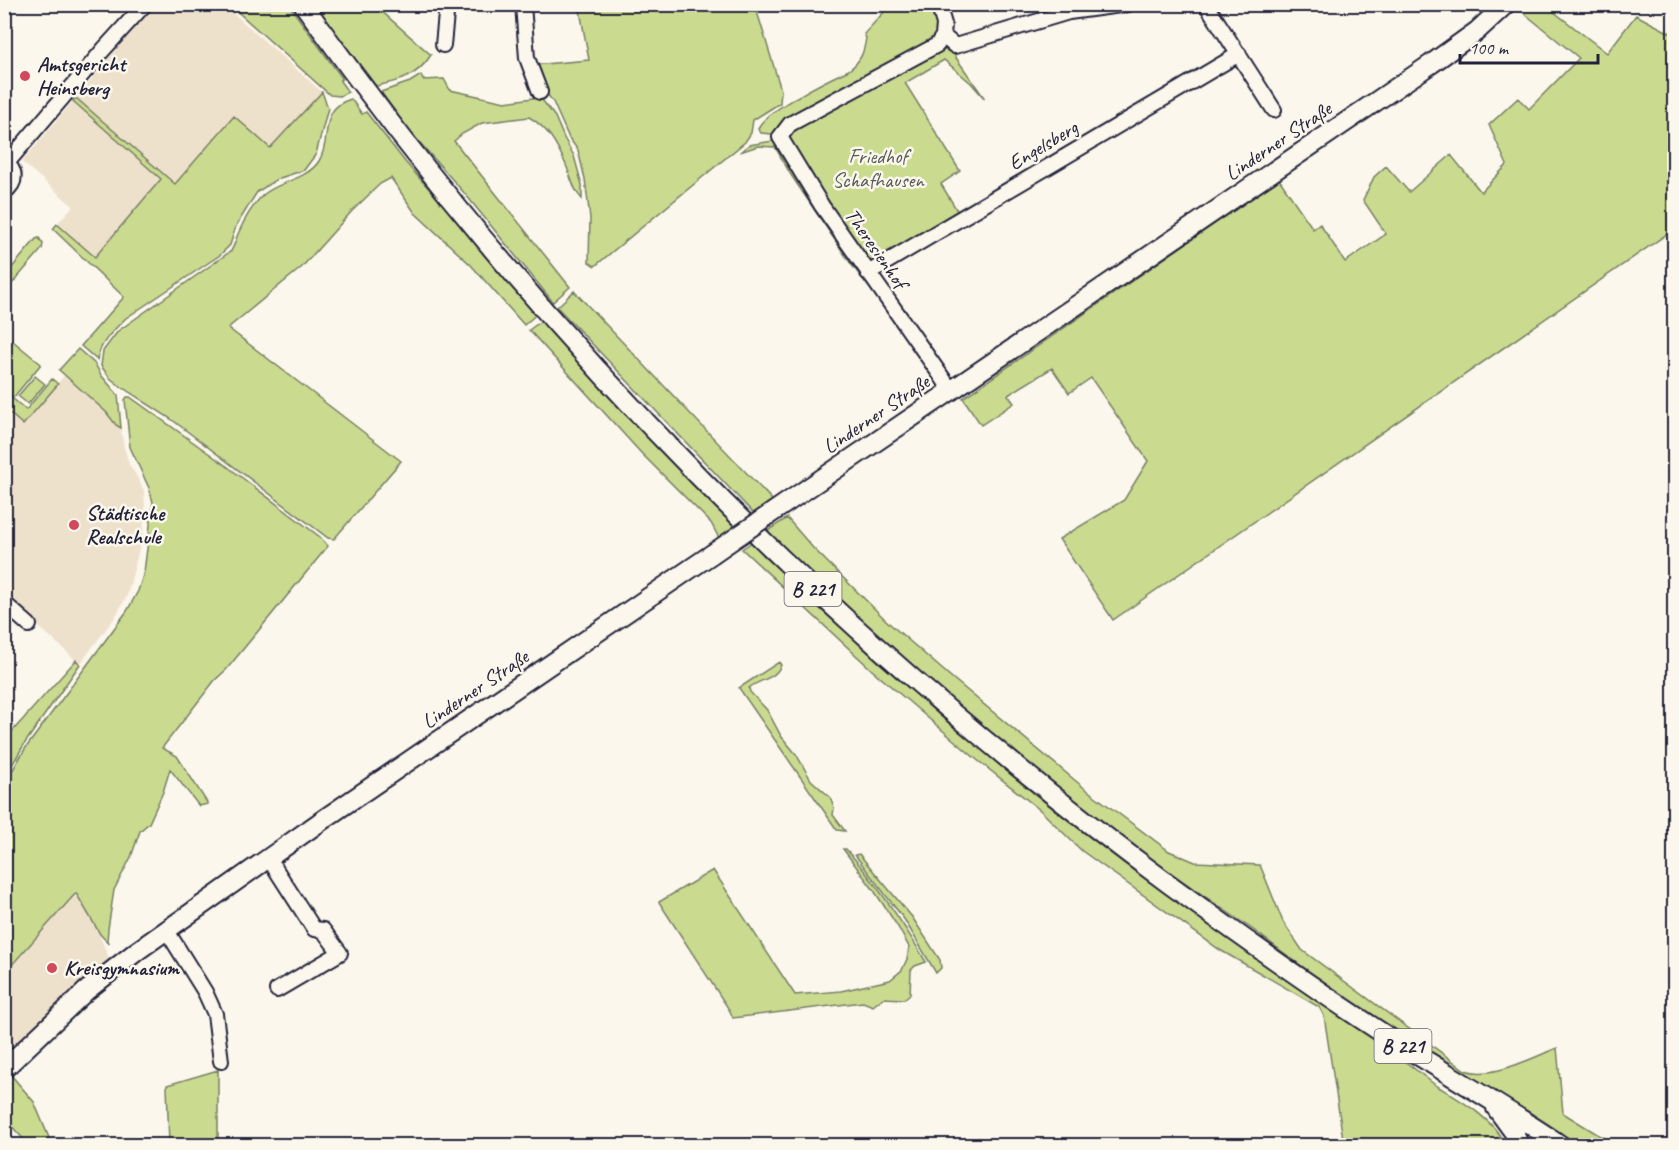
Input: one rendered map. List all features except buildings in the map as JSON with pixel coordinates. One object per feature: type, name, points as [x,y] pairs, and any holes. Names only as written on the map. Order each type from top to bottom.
[{"type":"main road","name":"B 221","points":[[303,4],[462,215],[556,326],[670,448],[795,573],[922,686],[1071,810],[1276,961],[1384,1034],[1487,1098],[1555,1144]]},
{"type":"main road","name":"Linderner Straße","points":[[4,1069],[86,991],[137,951],[789,501],[1431,64],[1476,31],[1506,4]]},
{"type":"main road","points":[[1487,1098],[1515,1134],[1519,1146]]},
{"type":"street","points":[[4,192],[11,186],[14,176],[6,162],[145,4]]},
{"type":"street","points":[[443,45],[447,4]]},
{"type":"street","points":[[523,4],[527,58],[540,92]]},
{"type":"street","points":[[938,4],[944,24],[943,36],[955,46],[1069,12],[1128,4]]},
{"type":"street","points":[[1206,4],[1274,110]]},
{"type":"street","name":"Theresienhof","points":[[943,36],[937,45],[790,124],[780,137],[822,206],[951,390]]},
{"type":"street","name":"Engelsberg","points":[[868,273],[1239,54]]},
{"type":"street","points":[[4,603],[29,625]]},
{"type":"street","points":[[269,859],[314,928],[323,930],[340,953],[277,990]]},
{"type":"street","points":[[167,931],[206,992],[215,1014],[220,1061]]},
{"type":"shaded area","points":[[119,4],[224,5],[322,92],[270,148],[234,117],[175,184],[76,98],[134,28],[127,12]]},
{"type":"shaded area","points":[[73,101],[161,179],[95,257],[57,224],[73,206],[22,162]]},
{"type":"shaded area","name":"Städtische Realschule","points":[[65,375],[121,428],[129,464],[144,491],[145,505],[143,534],[127,596],[115,617],[80,664],[5,596],[5,409],[23,424]]},
{"type":"shaded area","name":"Kreisgymnasium","points":[[77,893],[99,934],[110,961],[61,999],[47,1017],[5,1055],[4,940],[21,954]]},
{"type":"green space","points":[[230,5],[289,5],[342,78],[340,81],[348,92],[340,96],[330,95]]},
{"type":"green space","points":[[314,5],[380,5],[378,8],[431,55],[420,68],[407,77],[376,86]]},
{"type":"green space","points":[[579,5],[755,5],[781,90],[780,103],[753,120],[751,133],[745,142],[595,266],[589,262],[590,218],[585,179],[578,150],[569,138],[533,65],[589,60]]},
{"type":"green space","points":[[882,5],[938,5],[941,26],[934,44],[800,111],[778,131],[772,134],[761,133],[758,129],[771,114],[798,96],[849,70],[856,63],[864,48],[866,38],[864,34],[884,12]]},
{"type":"green space","points":[[1523,5],[1545,5],[1607,53],[1636,15],[1670,33],[1674,26],[1674,229],[1113,620],[1059,539],[1124,500],[1148,461],[1091,378],[1069,393],[1052,368],[1008,395],[1014,403],[981,425],[963,398],[1279,179],[1313,229],[1320,224],[1345,262],[1386,234],[1363,200],[1374,177],[1386,166],[1409,192],[1451,155],[1481,192],[1507,165],[1489,125],[1518,98],[1529,109],[1579,58],[1519,9]]},
{"type":"green space","name":"Friedhof Schafhausen","points":[[934,51],[952,52],[985,99],[971,83],[944,60],[905,83],[960,171],[941,184],[961,217],[869,270],[788,141],[787,135],[795,126]]},
{"type":"green space","points":[[421,75],[423,80],[444,79],[450,90],[505,102],[540,97],[555,117],[574,156],[582,185],[582,199],[574,187],[555,143],[542,126],[529,117],[482,123],[454,141],[570,287],[553,302],[466,195],[407,128],[381,92],[410,82]]},
{"type":"green space","points":[[322,92],[328,108],[316,154],[304,170],[277,179],[257,192],[236,226],[230,245],[220,255],[126,318],[104,342],[97,360],[81,346],[124,297],[53,229],[57,224],[95,257],[161,179],[73,101],[76,98],[175,184],[234,116],[270,148]]},
{"type":"green space","points":[[351,99],[362,114],[366,112],[406,163],[539,312],[524,325],[471,265],[415,213],[391,178],[380,184],[352,211],[302,267],[228,328],[401,461],[334,539],[328,538],[171,419],[120,386],[101,366],[103,351],[118,331],[231,251],[246,218],[263,195],[314,167],[323,152],[330,117],[340,104]]},
{"type":"green space","points":[[773,141],[778,144],[782,155],[898,324],[851,264],[791,175],[775,147],[758,146],[740,152],[749,145]]},
{"type":"green space","points":[[39,238],[43,244],[42,249],[5,292],[5,276]]},
{"type":"green space","points":[[574,291],[775,503],[758,518],[557,307]]},
{"type":"green space","points":[[545,318],[745,528],[720,540],[711,523],[641,453],[529,330]]},
{"type":"green space","points":[[8,337],[41,364],[13,398],[5,391],[5,341]]},
{"type":"green space","points":[[78,349],[95,364],[118,395],[121,428],[59,370]]},
{"type":"green space","points":[[35,376],[45,384],[28,404],[18,396]]},
{"type":"green space","points":[[52,379],[58,384],[23,425],[5,409],[5,392],[26,410]]},
{"type":"green space","points":[[127,397],[228,467],[320,537],[328,546],[226,670],[215,680],[162,748],[177,756],[208,804],[199,806],[170,769],[163,792],[149,823],[140,831],[131,857],[114,890],[108,929],[109,944],[100,934],[76,893],[10,967],[4,965],[5,783],[25,749],[127,611],[138,591],[144,572],[153,502],[130,447],[125,400]]},
{"type":"green space","points":[[787,518],[813,548],[890,624],[1083,787],[1169,851],[1195,862],[1260,865],[1283,922],[1302,950],[1465,1070],[1487,1072],[1499,1070],[1557,1048],[1563,1113],[1615,1145],[1578,1145],[1460,1074],[1336,992],[1252,929],[1164,868],[1051,782],[909,665],[764,533]]},
{"type":"green space","points":[[756,539],[836,619],[1434,1084],[1474,1110],[1493,1126],[1505,1145],[1344,1145],[1324,1016],[1319,1007],[1220,950],[1082,851],[1040,810],[873,671],[742,549]]},
{"type":"green space","points":[[76,660],[80,664],[25,743],[5,777],[5,732],[9,735]]},
{"type":"green space","points":[[779,662],[781,665],[775,674],[753,685],[749,688],[750,692],[767,710],[781,736],[796,754],[811,780],[831,798],[834,808],[833,815],[845,831],[837,830],[739,688]]},
{"type":"green space","points":[[843,849],[846,849],[879,889],[926,962],[911,970],[910,994],[904,999],[883,998],[873,1006],[863,1002],[733,1018],[659,902],[713,870],[795,995],[841,991],[890,980],[902,970],[909,947],[873,889]]},
{"type":"green space","points":[[859,854],[912,917],[940,960],[941,968],[936,973],[904,919],[855,855]]},
{"type":"green space","points":[[218,1070],[218,1145],[169,1145],[167,1085]]},
{"type":"green space","points":[[11,1075],[34,1102],[52,1145],[29,1145],[5,1119],[5,1081]]},
{"type":"place","name":"Amtsgericht Heinsberg","points":[[25,76]]},
{"type":"place","name":"Städtische Realschule","points":[[74,525]]},
{"type":"place","name":"Kreisgymnasium","points":[[52,968]]}]
